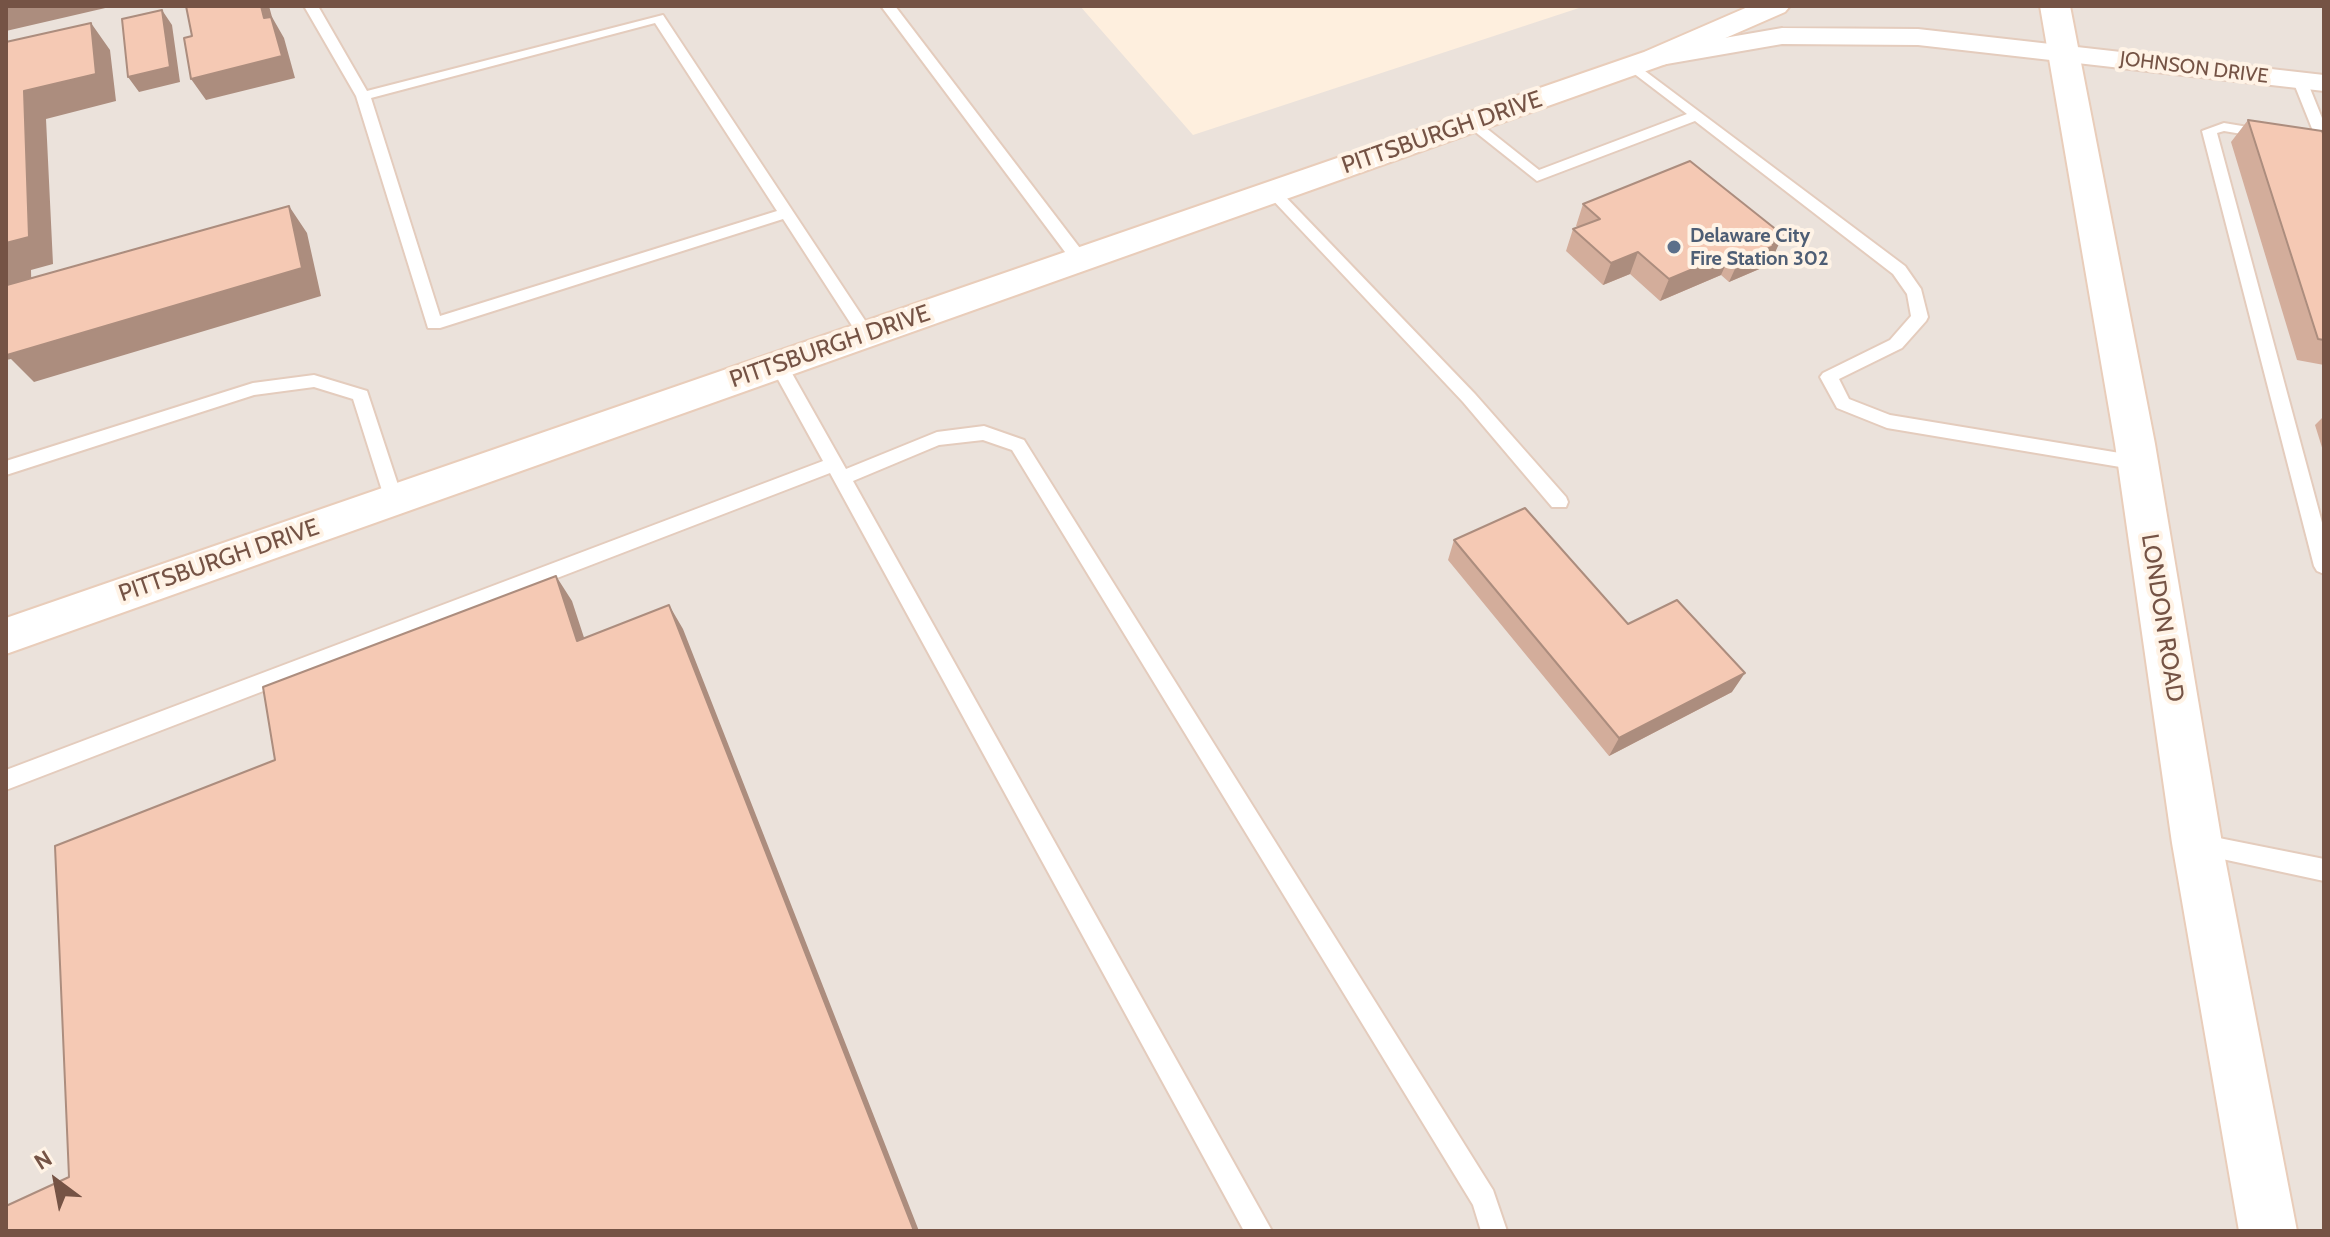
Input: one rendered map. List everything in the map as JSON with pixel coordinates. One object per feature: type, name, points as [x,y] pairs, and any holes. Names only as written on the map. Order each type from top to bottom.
[{"type":"street","name":"PITTSBURGH DRIVE","points":[[6,636],[1644,62],[1775,6]]},
{"type":"street","name":"LONDON ROAD","points":[[2055,6],[2138,463],[2197,843],[2268,1231]]},
{"type":"street","name":"PITTSBURGH DRIVE","points":[[1644,62],[1782,36],[1834,34],[1918,37],[2063,53]]},
{"type":"street","name":"JOHNSON DRIVE","points":[[2063,53],[2312,82]]},
{"type":"lane","points":[[311,6],[363,96],[434,324],[786,213]]},
{"type":"lane","points":[[888,6],[1080,260]]},
{"type":"lane","points":[[363,96],[658,18],[866,334]]},
{"type":"lane","points":[[1644,62],[1697,115],[1899,270],[1915,293],[1920,317],[1896,344],[1829,377],[1843,403],[1887,421],[2138,463]]},
{"type":"lane","points":[[2312,82],[2319,142]]},
{"type":"lane","points":[[1471,123],[1537,176],[1697,115]]},
{"type":"lane","points":[[2281,137],[2224,127],[2209,131],[2324,566]]},
{"type":"lane","points":[[1273,192],[1469,398],[1559,502]]},
{"type":"lane","points":[[779,365],[1259,1231]]},
{"type":"lane","points":[[6,468],[253,389],[314,381],[361,395],[394,500]]},
{"type":"lane","points":[[6,780],[838,471],[937,439],[984,433],[1018,445],[1484,1199],[1494,1231]]},
{"type":"lane","points":[[2197,843],[2324,870]]},
{"type":"shaded area","points":[[6,6],[1080,6],[1193,135],[1585,6],[2324,6],[2324,1231],[6,1231]]},
{"type":"building","points":[[186,6],[261,6],[264,18],[271,17],[282,56],[191,79],[184,38],[192,36]]},
{"type":"building","points":[[162,10],[170,67],[128,77],[122,19]]},
{"type":"building","points":[[91,23],[96,74],[24,91],[29,237],[6,243],[6,42]]},
{"type":"building","points":[[2248,120],[2322,131],[2324,136],[2324,340],[2318,339]]},
{"type":"building","points":[[1690,161],[1783,235],[1768,241],[1774,246],[1739,260],[1731,253],[1669,279],[1638,252],[1611,263],[1573,229],[1600,219],[1583,204]]},
{"type":"building","points":[[289,206],[302,268],[7,355],[6,254],[7,285]]},
{"type":"building","points":[[1525,508],[1628,624],[1677,600],[1745,673],[1619,738],[1454,540]]},
{"type":"building","points":[[556,576],[577,641],[669,605],[914,1231],[6,1231],[6,1206],[69,1177],[55,846],[275,760],[263,687]]},
{"type":"place","name":"Delaware City Fire Station 302","points":[[1674,247]]}]
